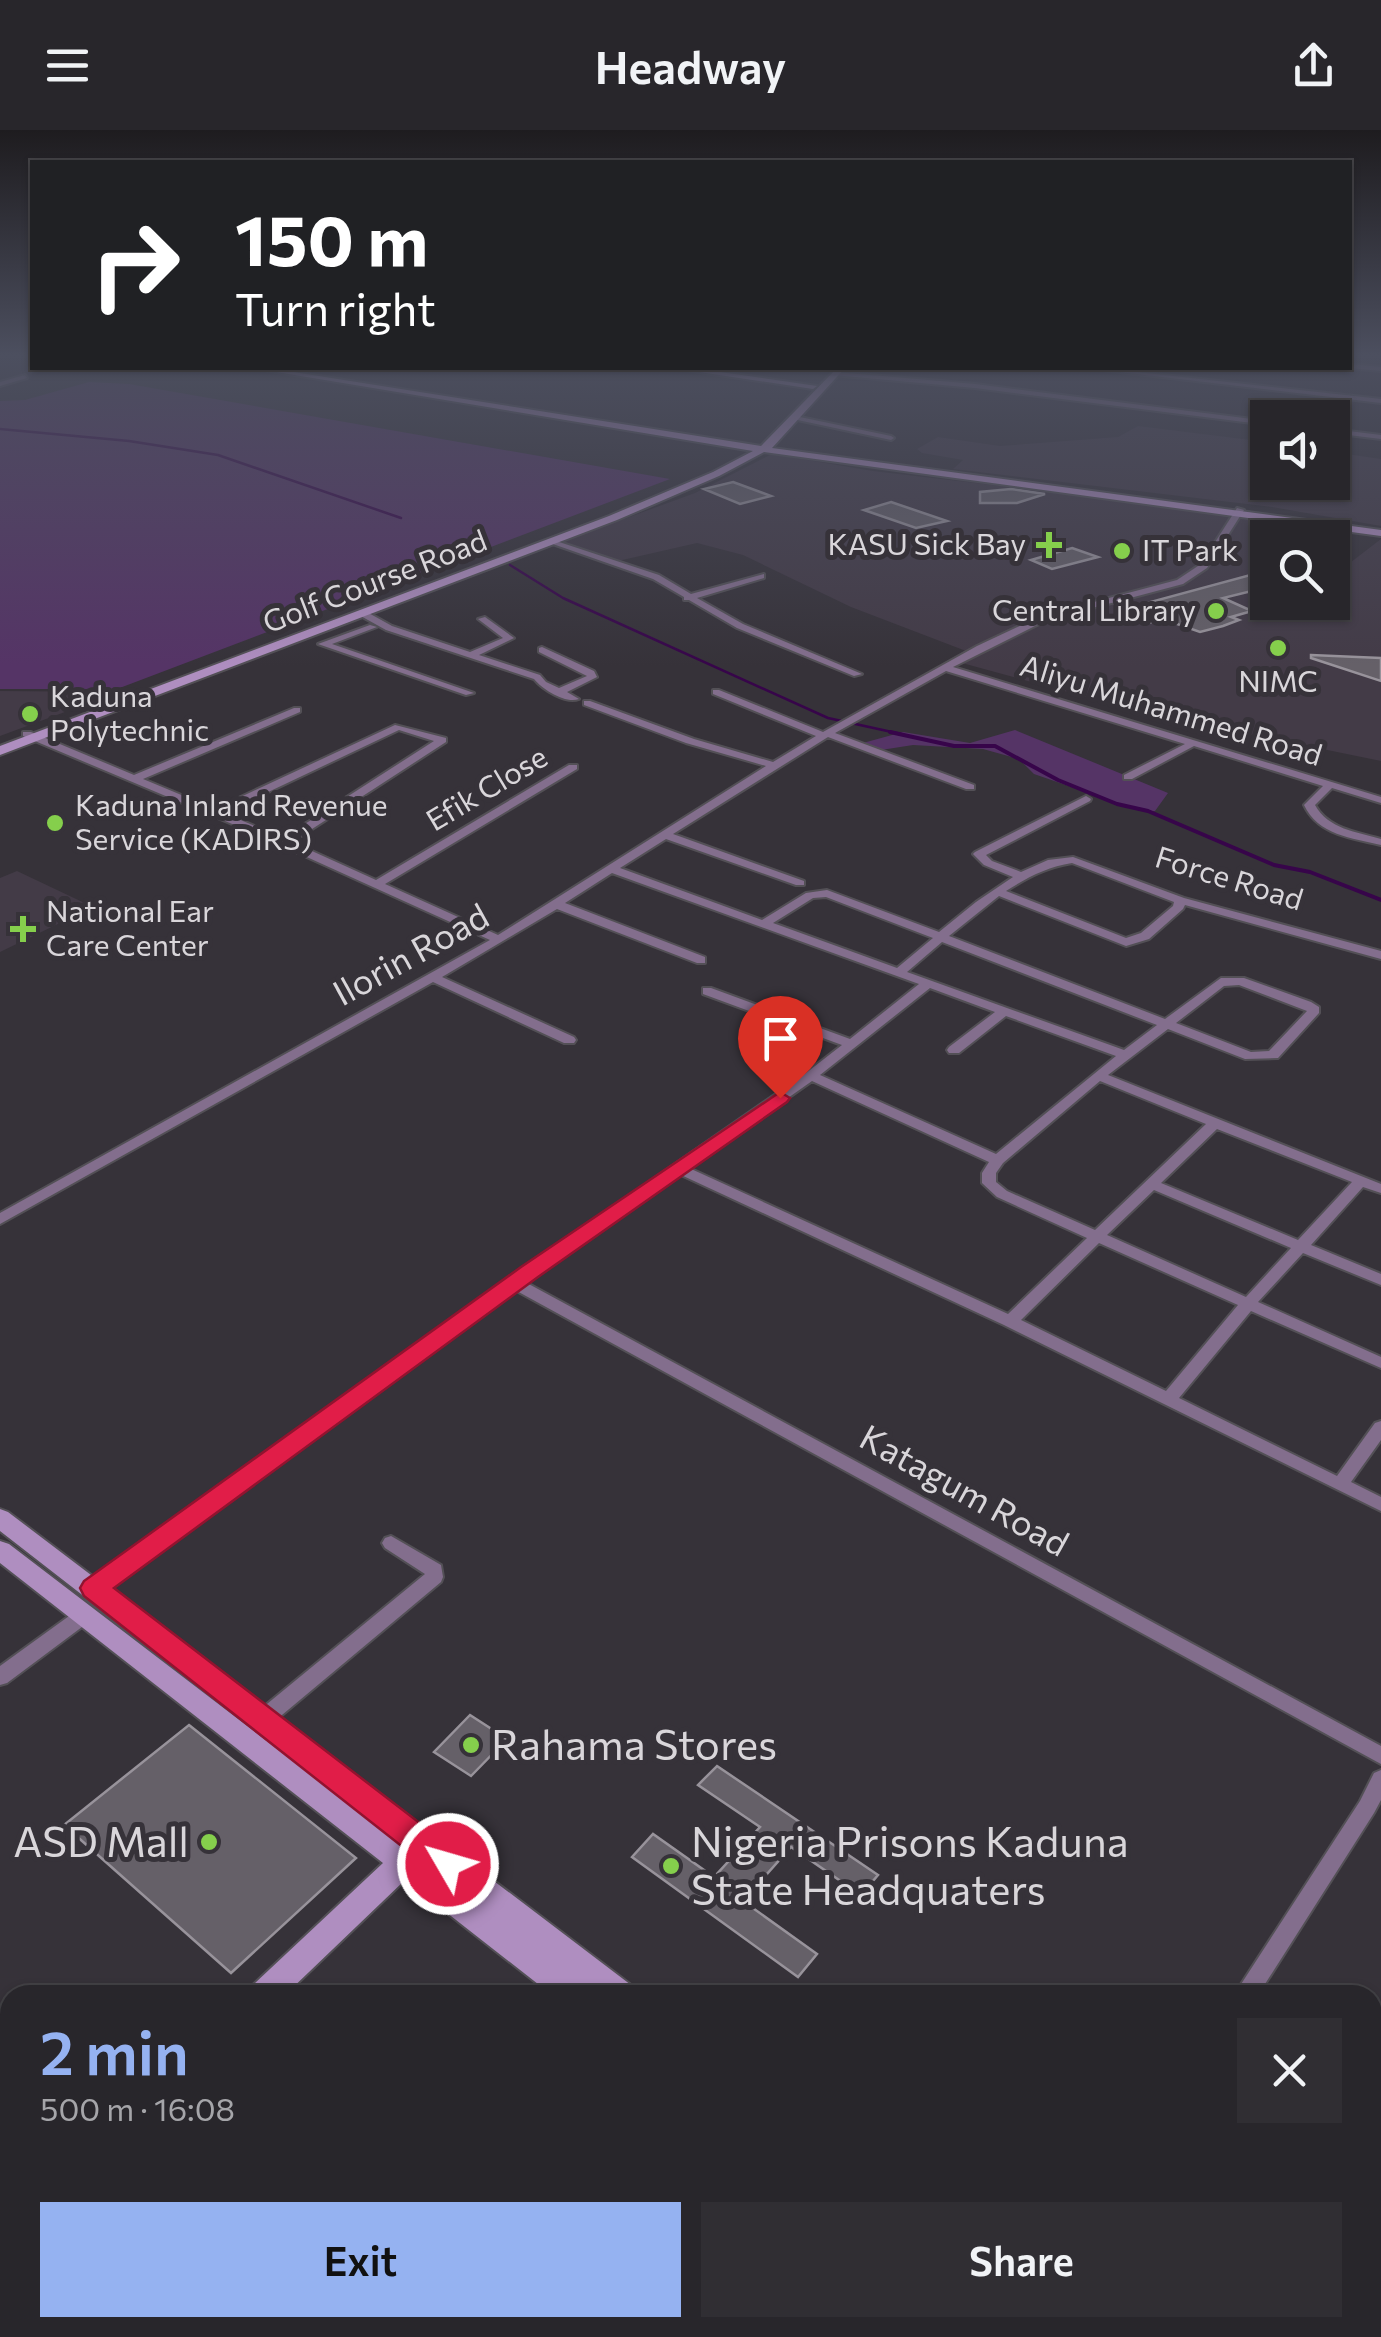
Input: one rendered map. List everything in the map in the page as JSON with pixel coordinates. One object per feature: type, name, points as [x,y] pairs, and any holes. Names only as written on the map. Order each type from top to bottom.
[{"type":"street","name":"Golf Course Road","points":[[31,736],[553,541],[732,460]]},
{"type":"street","points":[[859,460],[1381,532]]},
{"type":"street","name":"Ilorin Road","points":[[0,1218],[499,940],[774,765],[947,668],[1033,622],[1180,582],[1204,566],[1239,510]]},
{"type":"street","name":"Golf Course Road","points":[[0,748],[608,517]]},
{"type":"street","points":[[553,541],[656,577],[740,626],[857,674]]},
{"type":"street","points":[[687,598],[761,576]]},
{"type":"street","points":[[356,616],[373,626],[389,628]]},
{"type":"street","points":[[356,616],[537,677],[574,699]]},
{"type":"street","points":[[468,656],[510,638],[482,619]]},
{"type":"street","points":[[373,626],[324,644],[468,693]]},
{"type":"street","points":[[542,650],[592,677],[560,692]]},
{"type":"street","name":"Aliyu Muhammed Road","points":[[947,668],[1381,800]]},
{"type":"street","points":[[716,692],[970,787]]},
{"type":"street","points":[[586,703],[690,742],[774,765]]},
{"type":"street","points":[[134,779],[297,710]]},
{"type":"street","points":[[215,813],[398,728],[442,740],[284,843]]},
{"type":"street","points":[[31,736],[284,843],[499,940]]},
{"type":"street","points":[[1128,777],[1190,744]]},
{"type":"street","name":"Efik Close","points":[[376,884],[573,767]]},
{"type":"street","points":[[1330,785],[1309,804],[1312,815],[1327,826],[1381,842]]},
{"type":"street","points":[[1024,878],[988,863],[979,854],[1086,799]]},
{"type":"street","points":[[666,835],[800,883]]},
{"type":"street","name":"Force Road","points":[[1024,878],[1060,859],[1074,860],[1180,900],[1381,956]]},
{"type":"street","points":[[612,869],[1125,1055]]},
{"type":"street","points":[[896,974],[946,936],[956,922],[1024,878]]},
{"type":"street","points":[[998,892],[1126,942],[1145,936],[1179,907],[1180,900]]},
{"type":"street","points":[[765,923],[810,896],[827,893],[946,936],[1170,1024],[1250,1056],[1273,1055],[1314,1010],[1228,979],[1170,1024],[1098,1076],[997,1160],[989,1173],[989,1183],[1002,1194],[1093,1237],[1381,1364]]},
{"type":"street","points":[[558,905],[701,960]]},
{"type":"street","points":[[433,977],[569,1040]]},
{"type":"street","points":[[94,1588],[514,1283],[810,1076],[926,985]]},
{"type":"street","points":[[707,991],[854,1044]]},
{"type":"street","points":[[954,1050],[1003,1012]]},
{"type":"street","points":[[810,1076],[997,1160]]},
{"type":"street","points":[[1098,1076],[1381,1189]]},
{"type":"street","points":[[1010,1321],[1214,1124]]},
{"type":"street","points":[[678,1168],[1010,1321],[1381,1505]]},
{"type":"street","points":[[1169,1399],[1247,1305],[1361,1181]]},
{"type":"street","points":[[1151,1184],[1381,1280]]},
{"type":"street","name":"Katagum Road","points":[[514,1283],[1381,1756]]},
{"type":"street","points":[[1340,1484],[1381,1427]]},
{"type":"street","points":[[0,1518],[607,1985]]},
{"type":"street","points":[[263,1719],[434,1577],[434,1570],[391,1542]]},
{"type":"street","points":[[0,1550],[562,1985]]},
{"type":"street","points":[[0,1676],[83,1616]]},
{"type":"street","points":[[1252,1985],[1374,1810],[1381,1778]]},
{"type":"street","points":[[274,1985],[402,1863]]},
{"type":"shaded area","points":[[0,460],[562,460],[670,479],[117,689],[0,689]]},
{"type":"shaded area","points":[[760,460],[808,460],[1282,519],[1250,520],[1250,620],[1350,620],[1350,563],[1381,539],[1381,761],[1141,712],[951,660],[966,651],[851,607],[743,555],[697,543],[618,561],[561,542],[695,493]]},
{"type":"shaded area","points":[[963,460],[1250,460],[1250,500],[1350,500],[1350,460],[1381,460],[1381,526],[1272,507],[953,469]]},
{"type":"shaded area","name":"Kaduna Polytechnic","points":[[0,691],[119,692],[0,736]]},
{"type":"shaded area","points":[[1015,730],[1168,793],[1155,811],[1141,811],[1034,774],[1019,759],[983,749],[913,745],[881,750],[863,743],[903,732],[970,743]]},
{"type":"shaded area","name":"National Ear Care Center","points":[[17,871],[93,907],[0,952],[0,878]]},
{"type":"building","points":[[733,482],[771,496],[740,504],[704,489]]},
{"type":"building","points":[[1011,489],[1045,494],[1017,503],[980,503],[980,492]]},
{"type":"building","points":[[891,502],[947,521],[916,528],[864,510]]},
{"type":"building","points":[[1072,548],[1098,557],[1052,569],[1031,560]]},
{"type":"building","name":"Central Library","points":[[1250,575],[1250,591],[1223,598],[1250,612],[1231,617],[1239,620],[1223,626],[1200,632],[1163,619],[1145,624],[1124,615],[1151,608],[1143,604]]},
{"type":"building","points":[[1311,658],[1381,658],[1381,681]]},
{"type":"building","name":"Rahama Stores","points":[[470,1715],[507,1739],[471,1776],[434,1752]]},
{"type":"building","name":"ASD Mall","points":[[189,1725],[356,1858],[231,1973],[64,1825]]},
{"type":"building","name":"Nigeria Prisons Kaduna State Headquaters","points":[[717,1766],[878,1875],[861,1895],[791,1847],[743,1901],[817,1954],[798,1977],[632,1857],[653,1834],[714,1877],[760,1827],[698,1785]]},
{"type":"waterway","points":[[233,460],[401,518]]},
{"type":"waterway","points":[[468,548],[483,554]]},
{"type":"waterway","points":[[510,565],[563,598],[828,718],[901,734]]},
{"type":"waterway","points":[[890,732],[954,746],[995,746],[1058,780],[1117,804],[1148,811],[1274,865],[1310,872],[1381,900]]},
{"type":"place","name":"KASU Sick Bay","points":[[1049,545]]},
{"type":"place","name":"IT Park","points":[[1122,551]]},
{"type":"place","name":"Central Library","points":[[1216,611]]},
{"type":"place","name":"NIMC","points":[[1278,648]]},
{"type":"place","name":"Kaduna Polytechnic","points":[[30,714]]},
{"type":"place","name":"Kaduna Inland Revenue Service (KADIRS)","points":[[55,823]]},
{"type":"place","name":"National Ear Care Center","points":[[23,929]]},
{"type":"place","name":"Rahama Stores","points":[[471,1745]]},
{"type":"place","name":"ASD Mall","points":[[209,1842]]},
{"type":"place","name":"Nigeria Prisons Kaduna State Headquaters","points":[[671,1866]]},
{"type":"route","points":[[448,1864],[94,1588],[530,1272],[780,1098]]}]
